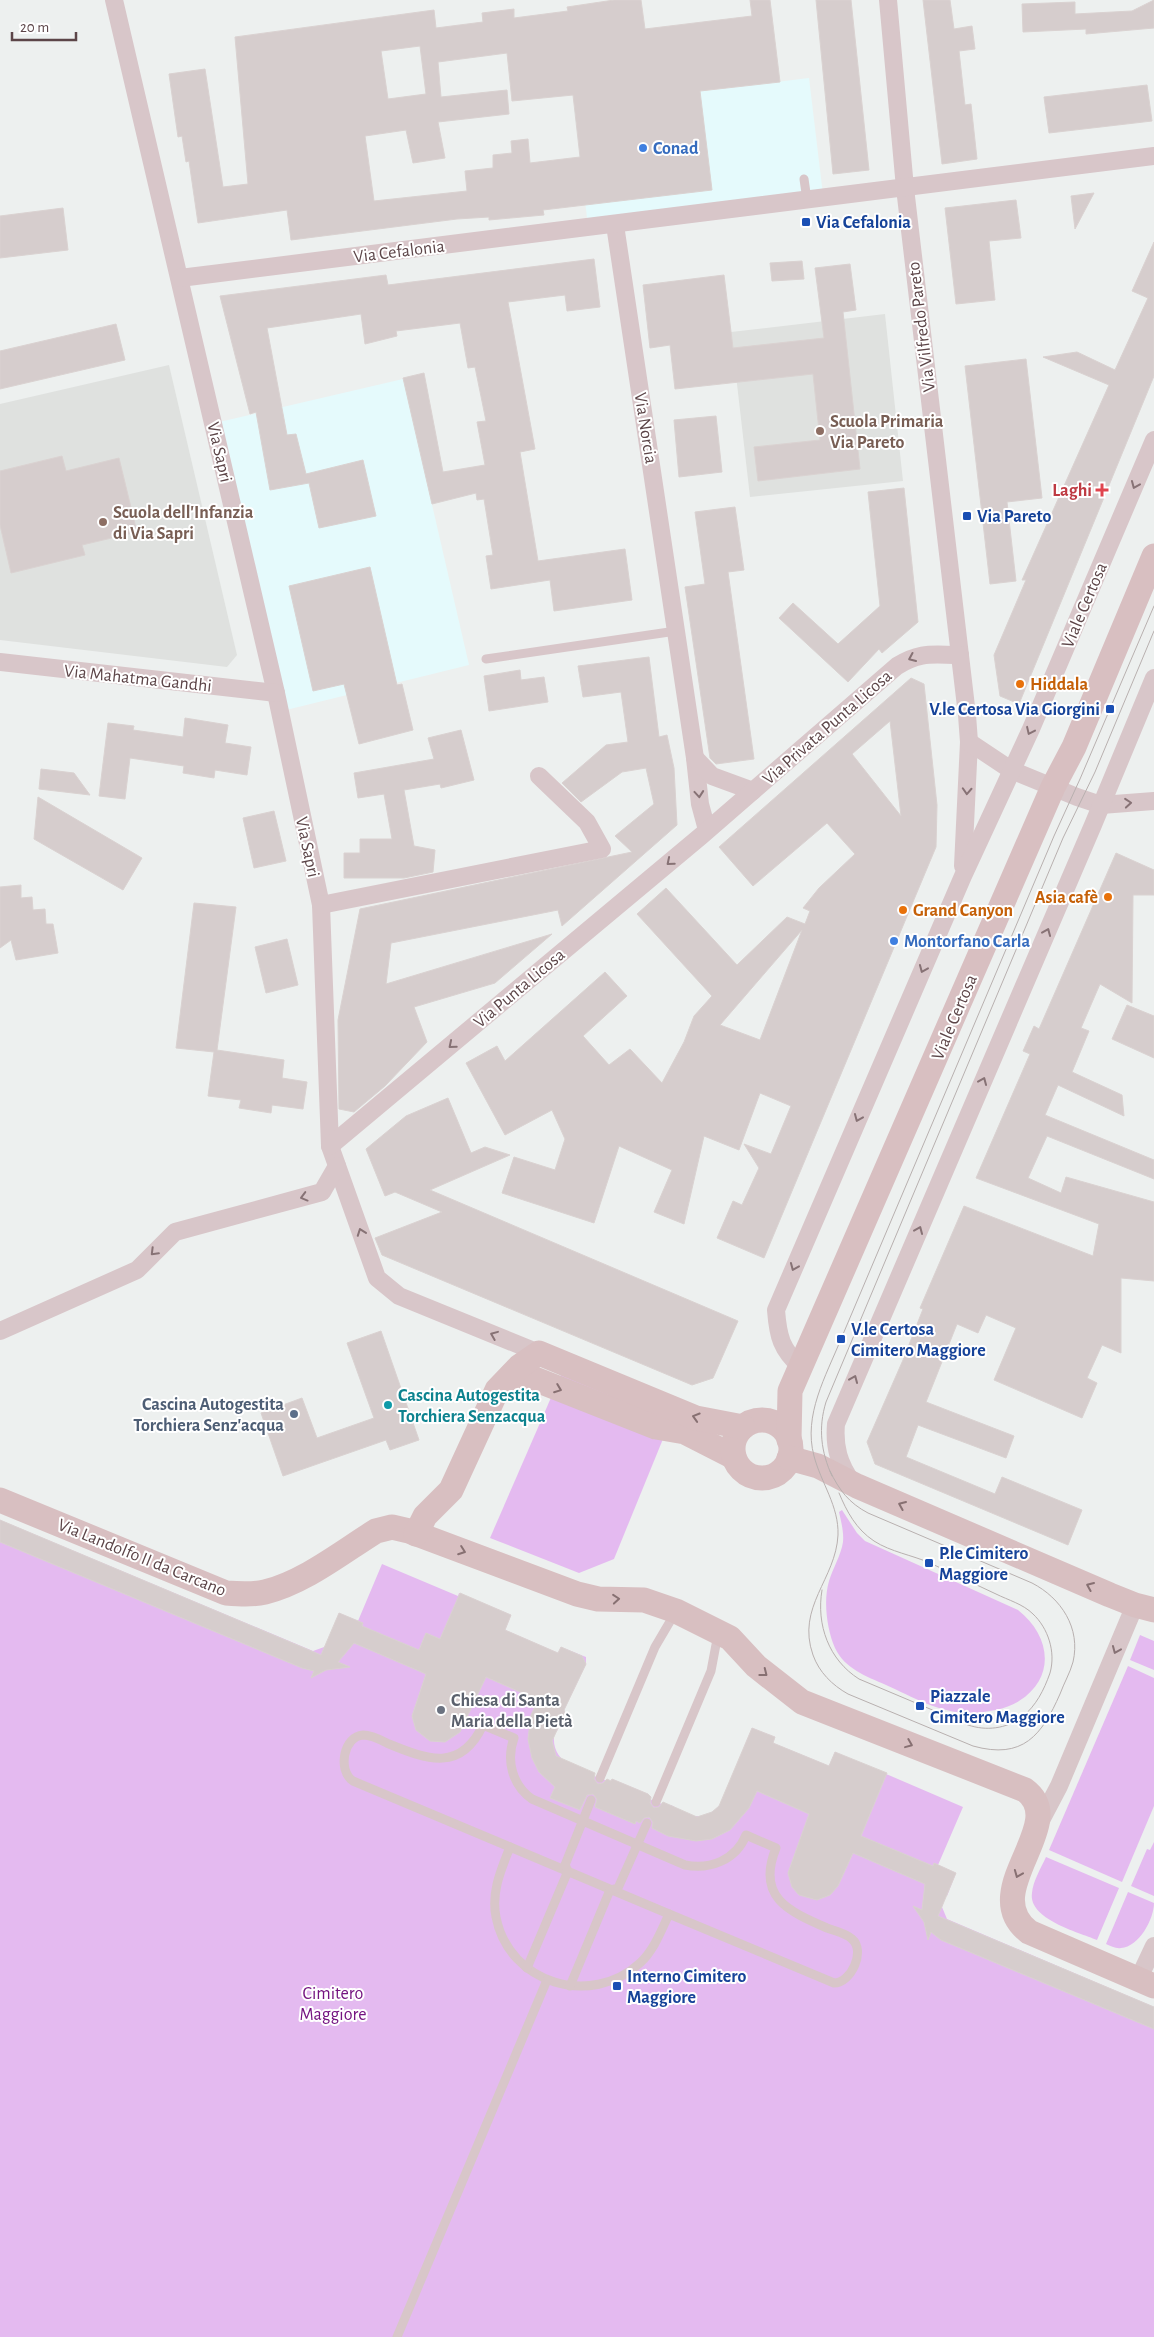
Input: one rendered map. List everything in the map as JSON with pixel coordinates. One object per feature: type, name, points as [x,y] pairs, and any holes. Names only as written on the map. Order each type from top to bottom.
[{"type":"main road","name":"Viale Certosa","points":[[751,1424],[790,1391],[802,1368],[1053,788],[1074,747],[1154,556]]},
{"type":"main road","points":[[1144,1608],[818,1466],[789,1449],[777,1425],[696,1418],[539,1353],[520,1366],[497,1390],[451,1490],[425,1516],[416,1534],[577,1594],[598,1599],[644,1600],[676,1611],[730,1638],[756,1666],[802,1702],[1025,1790],[1031,1794],[1037,1807],[1036,1829],[1012,1890],[1013,1909],[1022,1927],[1029,1932],[1146,1983]]},
{"type":"main road","points":[[512,1375],[537,1380],[656,1427],[685,1432],[734,1457]]},
{"type":"main road","name":"Viale Certosa","points":[[789,1449],[790,1391]]},
{"type":"main road","points":[[751,1424],[733,1444],[734,1457],[743,1471],[758,1478],[775,1475],[784,1468],[789,1449]]},
{"type":"main road","name":"Via Landolfo II da Carcano","points":[[0,1500],[226,1593],[265,1592],[294,1580],[376,1531],[392,1527],[416,1534]]},
{"type":"street","name":"Via Sapri","points":[[114,0],[276,693],[320,905],[330,1146],[337,1166]]},
{"type":"street","name":"Via Vilfredo Pareto","points":[[888,0],[905,188],[969,742]]},
{"type":"street","name":"Via Cefalonia","points":[[180,278],[1154,156]]},
{"type":"street","name":"Via Norcia","points":[[615,225],[696,758],[700,804],[707,830]]},
{"type":"street","name":"Viale Certosa","points":[[802,1368],[789,1357],[778,1332],[776,1310],[963,876],[1031,730],[1154,440]]},
{"type":"street","name":"Via Privata Punta Licosa","points":[[707,830],[897,666],[911,657],[921,654],[960,655]]},
{"type":"street","name":"Via Mahatma Gandhi","points":[[0,662],[276,693]]},
{"type":"street","points":[[852,1482],[844,1471],[836,1452],[834,1440],[836,1424],[1154,678]]},
{"type":"street","name":"Viale Certosa","points":[[963,876],[969,742]]},
{"type":"street","points":[[969,742],[1011,770],[1053,788],[1101,804],[1154,801]]},
{"type":"street","points":[[696,758],[712,776],[753,790]]},
{"type":"street","points":[[320,905],[602,849],[587,822],[539,776]]},
{"type":"street","name":"Via Punta Licosa","points":[[330,1146],[707,830]]},
{"type":"street","points":[[0,1331],[137,1270],[175,1232],[322,1192],[337,1166]]},
{"type":"street","points":[[337,1166],[377,1278],[387,1288],[399,1296],[539,1353]]},
{"type":"street","points":[[1036,1829],[1144,1608]]},
{"type":"street","points":[[1146,1983],[1154,1946]]},
{"type":"lane","points":[[804,179],[807,200]]},
{"type":"lane","points":[[486,659],[676,631]]},
{"type":"lane","points":[[600,1778],[655,1647],[676,1611]]},
{"type":"lane","points":[[656,1802],[711,1671],[718,1631]]},
{"type":"lane","points":[[483,1725],[514,1738],[510,1751],[511,1766],[515,1780],[524,1793],[537,1802],[638,1845],[685,1865],[700,1867],[716,1864],[729,1857],[740,1847],[746,1835],[776,1848],[770,1874],[772,1888],[779,1900],[798,1916],[851,1938],[858,1948],[848,1977],[834,1983],[610,1890],[353,1781],[346,1774],[343,1764],[350,1743],[358,1737],[368,1736],[418,1756],[443,1759],[457,1755],[468,1748],[483,1725]]},
{"type":"lane","points":[[527,1968],[568,1872],[565,1865],[591,1800]]},
{"type":"lane","points":[[610,1890],[618,1888],[647,1824]]},
{"type":"lane","points":[[510,1847],[496,1887],[496,1916],[506,1943],[514,1955],[527,1968],[547,1980],[570,1986],[590,1987],[604,1984],[630,1971],[651,1951],[669,1914]]},
{"type":"lane","points":[[570,1986],[610,1890]]},
{"type":"lane","points":[[397,2337],[547,1980]]},
{"type":"shaded area","points":[[809,78],[823,195],[588,226],[574,107]]},
{"type":"shaded area","name":"Scuola Primaria Via Pareto","points":[[885,314],[903,481],[750,497],[731,332]]},
{"type":"shaded area","name":"Scuola dell'Infanzia di Via Sapri","points":[[169,365],[237,655],[227,667],[0,640],[0,404]]},
{"type":"shaded area","points":[[403,379],[469,665],[282,711],[215,423]]},
{"type":"green space","points":[[563,1370],[674,1412],[614,1559],[579,1573],[490,1538]]},
{"type":"green space","points":[[842,1510],[857,1533],[865,1541],[1018,1610],[1029,1620],[1037,1631],[1045,1656],[1044,1668],[1039,1680],[1031,1691],[1019,1701],[1003,1708],[978,1713],[961,1713],[938,1708],[850,1667],[839,1655],[832,1641],[826,1606],[829,1581],[843,1542],[843,1530],[839,1512]]},
{"type":"green space","name":"Cimitero Maggiore","points":[[0,1520],[313,1651],[327,1646],[339,1613],[358,1621],[382,1564],[458,1596],[459,1593],[511,1615],[505,1630],[558,1653],[561,1647],[586,1657],[586,1664],[564,1710],[565,1713],[557,1731],[555,1730],[554,1742],[562,1759],[579,1770],[610,1782],[612,1779],[648,1794],[647,1798],[669,1807],[671,1805],[690,1816],[705,1816],[721,1804],[752,1728],[775,1737],[773,1743],[829,1766],[835,1752],[963,1807],[938,1865],[956,1873],[947,1896],[945,1895],[942,1907],[947,1919],[1154,2007],[1154,2337],[0,2337]]},
{"type":"green space","points":[[1140,1635],[1154,1641],[1154,1670],[1130,1660]]},
{"type":"green space","points":[[1128,1666],[1154,1678],[1154,1806],[1122,1882],[1049,1850]]},
{"type":"green space","points":[[1154,1842],[1154,1896],[1131,1886],[1147,1849],[1150,1850]]},
{"type":"green space","points":[[1046,1857],[1119,1888],[1097,1940],[1056,1923],[1038,1910],[1033,1902],[1033,1888]]},
{"type":"green space","points":[[1128,1892],[1154,1903],[1153,1909],[1148,1924],[1139,1938],[1128,1946],[1115,1948],[1106,1944]]},
{"type":"building","points":[[614,0],[641,0],[645,29],[752,16],[750,0],[770,0],[780,82],[700,91],[712,190],[543,210],[544,215],[489,220],[489,217],[457,219],[291,240],[287,210],[198,223],[189,161],[186,162],[182,136],[178,137],[169,74],[205,69],[223,187],[248,184],[235,37],[434,10],[436,28],[483,22],[482,13],[514,9],[514,18],[568,11],[567,7]],"holes":[[[420,46],[426,94],[388,99],[381,51]],[[507,53],[512,101],[573,95],[580,157],[530,163],[528,139],[511,141],[512,153],[493,155],[493,168],[465,171],[467,191],[374,201],[365,136],[406,130],[413,163],[445,158],[438,122],[509,114],[507,90],[441,97],[438,62]]]},
{"type":"building","points":[[816,0],[851,0],[869,170],[833,174]]},
{"type":"building","points":[[923,0],[950,0],[954,29],[972,26],[975,49],[959,51],[965,105],[971,104],[977,159],[942,164]]},
{"type":"building","points":[[1154,0],[1154,28],[1086,34],[1086,29],[1023,32],[1022,4],[1075,2],[1075,14],[1132,11]]},
{"type":"building","points":[[1147,85],[1152,121],[1049,133],[1044,97]]},
{"type":"building","points":[[1094,193],[1075,229],[1071,196]]},
{"type":"building","points":[[1016,200],[1021,238],[989,241],[995,300],[956,304],[945,208]]},
{"type":"building","points":[[63,208],[68,250],[0,258],[0,216]]},
{"type":"building","points":[[1154,242],[1154,376],[1019,704],[1000,696],[994,655],[1026,580],[1022,580],[1109,385],[1043,357],[1077,352],[1115,370],[1148,298],[1132,291]]},
{"type":"building","points":[[594,259],[600,307],[567,311],[565,295],[508,302],[535,449],[520,452],[538,561],[625,549],[632,600],[554,611],[550,580],[491,589],[486,556],[493,555],[484,499],[477,500],[476,493],[432,504],[403,378],[424,373],[443,472],[485,465],[477,422],[486,421],[475,367],[468,368],[460,323],[396,331],[397,336],[365,344],[361,314],[267,328],[287,435],[296,434],[306,474],[363,460],[376,516],[319,528],[309,483],[270,490],[256,412],[250,414],[220,296],[386,275],[388,285]]},
{"type":"building","points":[[802,261],[804,279],[772,281],[770,263]]},
{"type":"building","points":[[850,264],[856,310],[843,312],[860,469],[758,481],[754,447],[820,440],[813,374],[675,389],[670,345],[650,348],[643,285],[724,275],[733,348],[824,338],[815,268]]},
{"type":"building","points":[[116,324],[125,360],[0,389],[0,351]]},
{"type":"building","points":[[1026,359],[1042,498],[1007,502],[1016,581],[990,584],[965,366]]},
{"type":"building","points":[[716,416],[722,472],[679,477],[674,420]]},
{"type":"building","points":[[62,456],[66,471],[119,458],[137,532],[82,545],[85,555],[11,573],[0,525],[0,471]]},
{"type":"building","points":[[904,488],[918,622],[882,653],[879,649],[848,682],[779,618],[793,603],[838,644],[880,606],[868,492]]},
{"type":"building","points":[[735,507],[744,570],[728,572],[754,759],[716,764],[710,758],[685,587],[705,584],[695,512]]},
{"type":"building","points":[[370,567],[397,685],[402,684],[413,730],[359,744],[344,684],[313,691],[289,586]]},
{"type":"building","points":[[649,657],[659,737],[667,735],[674,768],[677,825],[562,926],[558,910],[391,943],[386,984],[552,934],[495,983],[414,1007],[427,1042],[385,1086],[354,1112],[339,1109],[338,1020],[360,909],[632,852],[615,836],[654,804],[646,768],[622,772],[581,802],[562,783],[606,745],[628,742],[621,692],[583,697],[578,666]]},
{"type":"building","points":[[520,670],[521,680],[544,677],[548,702],[489,711],[484,676]]},
{"type":"building","points":[[911,678],[924,684],[937,805],[936,847],[764,1258],[717,1238],[733,1201],[742,1205],[759,1168],[744,1144],[771,1154],[791,1106],[760,1093],[739,1150],[704,1136],[684,1224],[654,1212],[672,1170],[619,1146],[594,1223],[502,1193],[514,1157],[555,1170],[565,1139],[552,1110],[505,1135],[466,1063],[497,1046],[505,1061],[605,972],[627,996],[583,1036],[609,1065],[630,1049],[662,1083],[684,1042],[694,1016],[712,996],[637,914],[666,888],[737,965],[787,917],[805,924],[810,911],[803,908],[819,888],[855,854],[827,823],[753,886],[719,847]],"holes":[[[890,721],[901,816],[852,754]],[[802,930],[760,1040],[720,1025]]]},
{"type":"building","points":[[185,718],[228,725],[225,743],[251,747],[247,775],[215,770],[214,778],[183,773],[184,766],[130,758],[125,799],[99,796],[108,723],[134,726],[133,730],[183,737]]},
{"type":"building","points":[[461,730],[474,780],[441,788],[440,784],[404,790],[414,846],[435,850],[433,872],[404,878],[344,878],[344,853],[360,853],[360,839],[392,839],[384,794],[358,798],[354,773],[434,759],[428,738]]},
{"type":"building","points":[[41,769],[74,773],[90,795],[39,789]]},
{"type":"building","points":[[38,797],[142,858],[123,890],[34,839]]},
{"type":"building","points":[[274,811],[286,861],[254,868],[243,818]]},
{"type":"building","points":[[1116,853],[1154,870],[1154,895],[1133,895],[1132,1003],[1100,984],[1081,1028],[1089,1031],[1072,1072],[1122,1095],[1124,1116],[1058,1085],[1045,1115],[1154,1160],[1154,1179],[1047,1136],[1028,1178],[1061,1193],[1066,1177],[1154,1202],[1154,1281],[1121,1278],[1121,1353],[1102,1345],[1087,1378],[1097,1383],[1082,1418],[994,1380],[1016,1328],[986,1315],[978,1333],[957,1324],[926,1402],[1014,1436],[1006,1458],[918,1425],[906,1457],[995,1494],[1002,1477],[1082,1510],[1068,1545],[875,1464],[867,1442],[903,1360],[923,1309],[920,1308],[964,1206],[1093,1256],[1099,1224],[976,1178],[1030,1054],[1023,1051],[1034,1026],[1039,1029]]},
{"type":"building","points":[[21,885],[21,898],[32,897],[33,910],[45,909],[46,924],[53,924],[58,953],[16,960],[11,940],[0,948],[0,887]]},
{"type":"building","points":[[194,903],[236,907],[217,1050],[284,1060],[282,1078],[307,1082],[303,1109],[272,1105],[271,1113],[239,1108],[241,1100],[208,1096],[214,1052],[176,1048]]},
{"type":"building","points":[[287,939],[298,985],[266,993],[255,947]]},
{"type":"building","points":[[1127,1005],[1154,1016],[1154,1058],[1112,1039]]},
{"type":"building","points":[[448,1098],[471,1153],[485,1147],[510,1155],[430,1190],[738,1321],[713,1378],[692,1385],[382,1255],[375,1238],[442,1212],[395,1192],[385,1196],[366,1149],[406,1116]]},
{"type":"building","name":"Cascina Autogestita Torchiera Senzacqua","points":[[381,1331],[419,1440],[390,1450],[386,1440],[283,1476],[261,1413],[302,1398],[317,1438],[374,1418],[347,1343]]},
{"type":"building","points":[[0,1520],[321,1655],[339,1613],[363,1623],[362,1626],[419,1650],[426,1633],[440,1639],[460,1593],[511,1615],[505,1630],[558,1653],[561,1647],[582,1656],[586,1664],[564,1710],[565,1713],[552,1741],[556,1756],[595,1773],[594,1779],[598,1784],[603,1783],[607,1779],[611,1781],[612,1779],[648,1794],[651,1797],[650,1803],[654,1808],[659,1807],[663,1802],[697,1817],[712,1812],[719,1806],[752,1728],[775,1737],[773,1743],[829,1766],[835,1752],[887,1773],[861,1836],[933,1866],[934,1863],[956,1873],[938,1916],[1154,2007],[1154,2029],[941,1940],[931,1932],[928,1940],[924,1922],[913,1906],[922,1910],[925,1884],[853,1853],[838,1886],[830,1895],[817,1900],[799,1895],[792,1887],[788,1873],[809,1814],[757,1791],[749,1808],[730,1830],[712,1839],[696,1841],[668,1836],[652,1828],[653,1822],[649,1817],[644,1818],[640,1823],[636,1821],[635,1824],[595,1807],[597,1799],[593,1794],[587,1795],[580,1810],[550,1798],[555,1787],[539,1772],[532,1758],[528,1739],[531,1715],[538,1700],[486,1677],[460,1732],[445,1742],[430,1741],[416,1730],[412,1716],[426,1674],[354,1643],[338,1662],[350,1667],[326,1670],[311,1678],[314,1671],[302,1668],[0,1542]]},
{"type":"tram line","points":[[830,1471],[845,1495],[861,1509],[1032,1583],[1052,1597],[1060,1606],[1071,1626],[1074,1637],[1073,1662],[1053,1709],[1038,1732],[1028,1741],[1018,1747],[1005,1750],[973,1746],[848,1694],[831,1682],[822,1672],[813,1655],[809,1638],[809,1622],[818,1594],[836,1551],[838,1524],[833,1504],[814,1456],[811,1426],[818,1396],[829,1367],[1054,836],[1154,606]]},
{"type":"tram line","points":[[832,1476],[825,1458],[821,1431],[826,1402],[1063,838],[1095,772],[1154,631]]},
{"type":"tram line","points":[[822,1590],[821,1616],[823,1629],[833,1652],[849,1671],[859,1679],[968,1725],[996,1728],[1016,1721],[1027,1713],[1035,1703],[1048,1679],[1052,1665],[1051,1649],[1047,1633],[1033,1614],[1020,1605],[930,1563],[887,1548],[874,1541],[853,1520],[839,1493]]},
{"type":"place","name":"Conad","points":[[643,148]]},
{"type":"place","name":"Via Cefalonia","points":[[806,222]]},
{"type":"place","name":"Scuola Primaria Via Pareto","points":[[820,431]]},
{"type":"place","name":"Laghi","points":[[1102,490]]},
{"type":"place","name":"Via Pareto","points":[[967,516]]},
{"type":"place","name":"Scuola dell'Infanzia di Via Sapri","points":[[103,522]]},
{"type":"place","name":"Hiddala","points":[[1020,684]]},
{"type":"place","name":"V.le Certosa Via Giorgini","points":[[1110,709]]},
{"type":"place","name":"Asia cafè","points":[[1108,897]]},
{"type":"place","name":"Grand Canyon","points":[[903,910]]},
{"type":"place","name":"Montorfano Carla","points":[[894,941]]},
{"type":"place","name":"V.le Certosa Cimitero Maggiore","points":[[841,1339]]},
{"type":"place","name":"Cascina Autogestita Torchiera Senzacqua","points":[[388,1405]]},
{"type":"place","name":"Cascina Autogestita Torchiera Senz'acqua","points":[[294,1414]]},
{"type":"place","name":"P.le Cimitero Maggiore","points":[[929,1563]]},
{"type":"place","name":"Piazzale Cimitero Maggiore","points":[[920,1706]]},
{"type":"place","name":"Chiesa di Santa Maria della Pietà","points":[[441,1710]]},
{"type":"place","name":"Interno Cimitero Maggiore","points":[[617,1986]]}]
